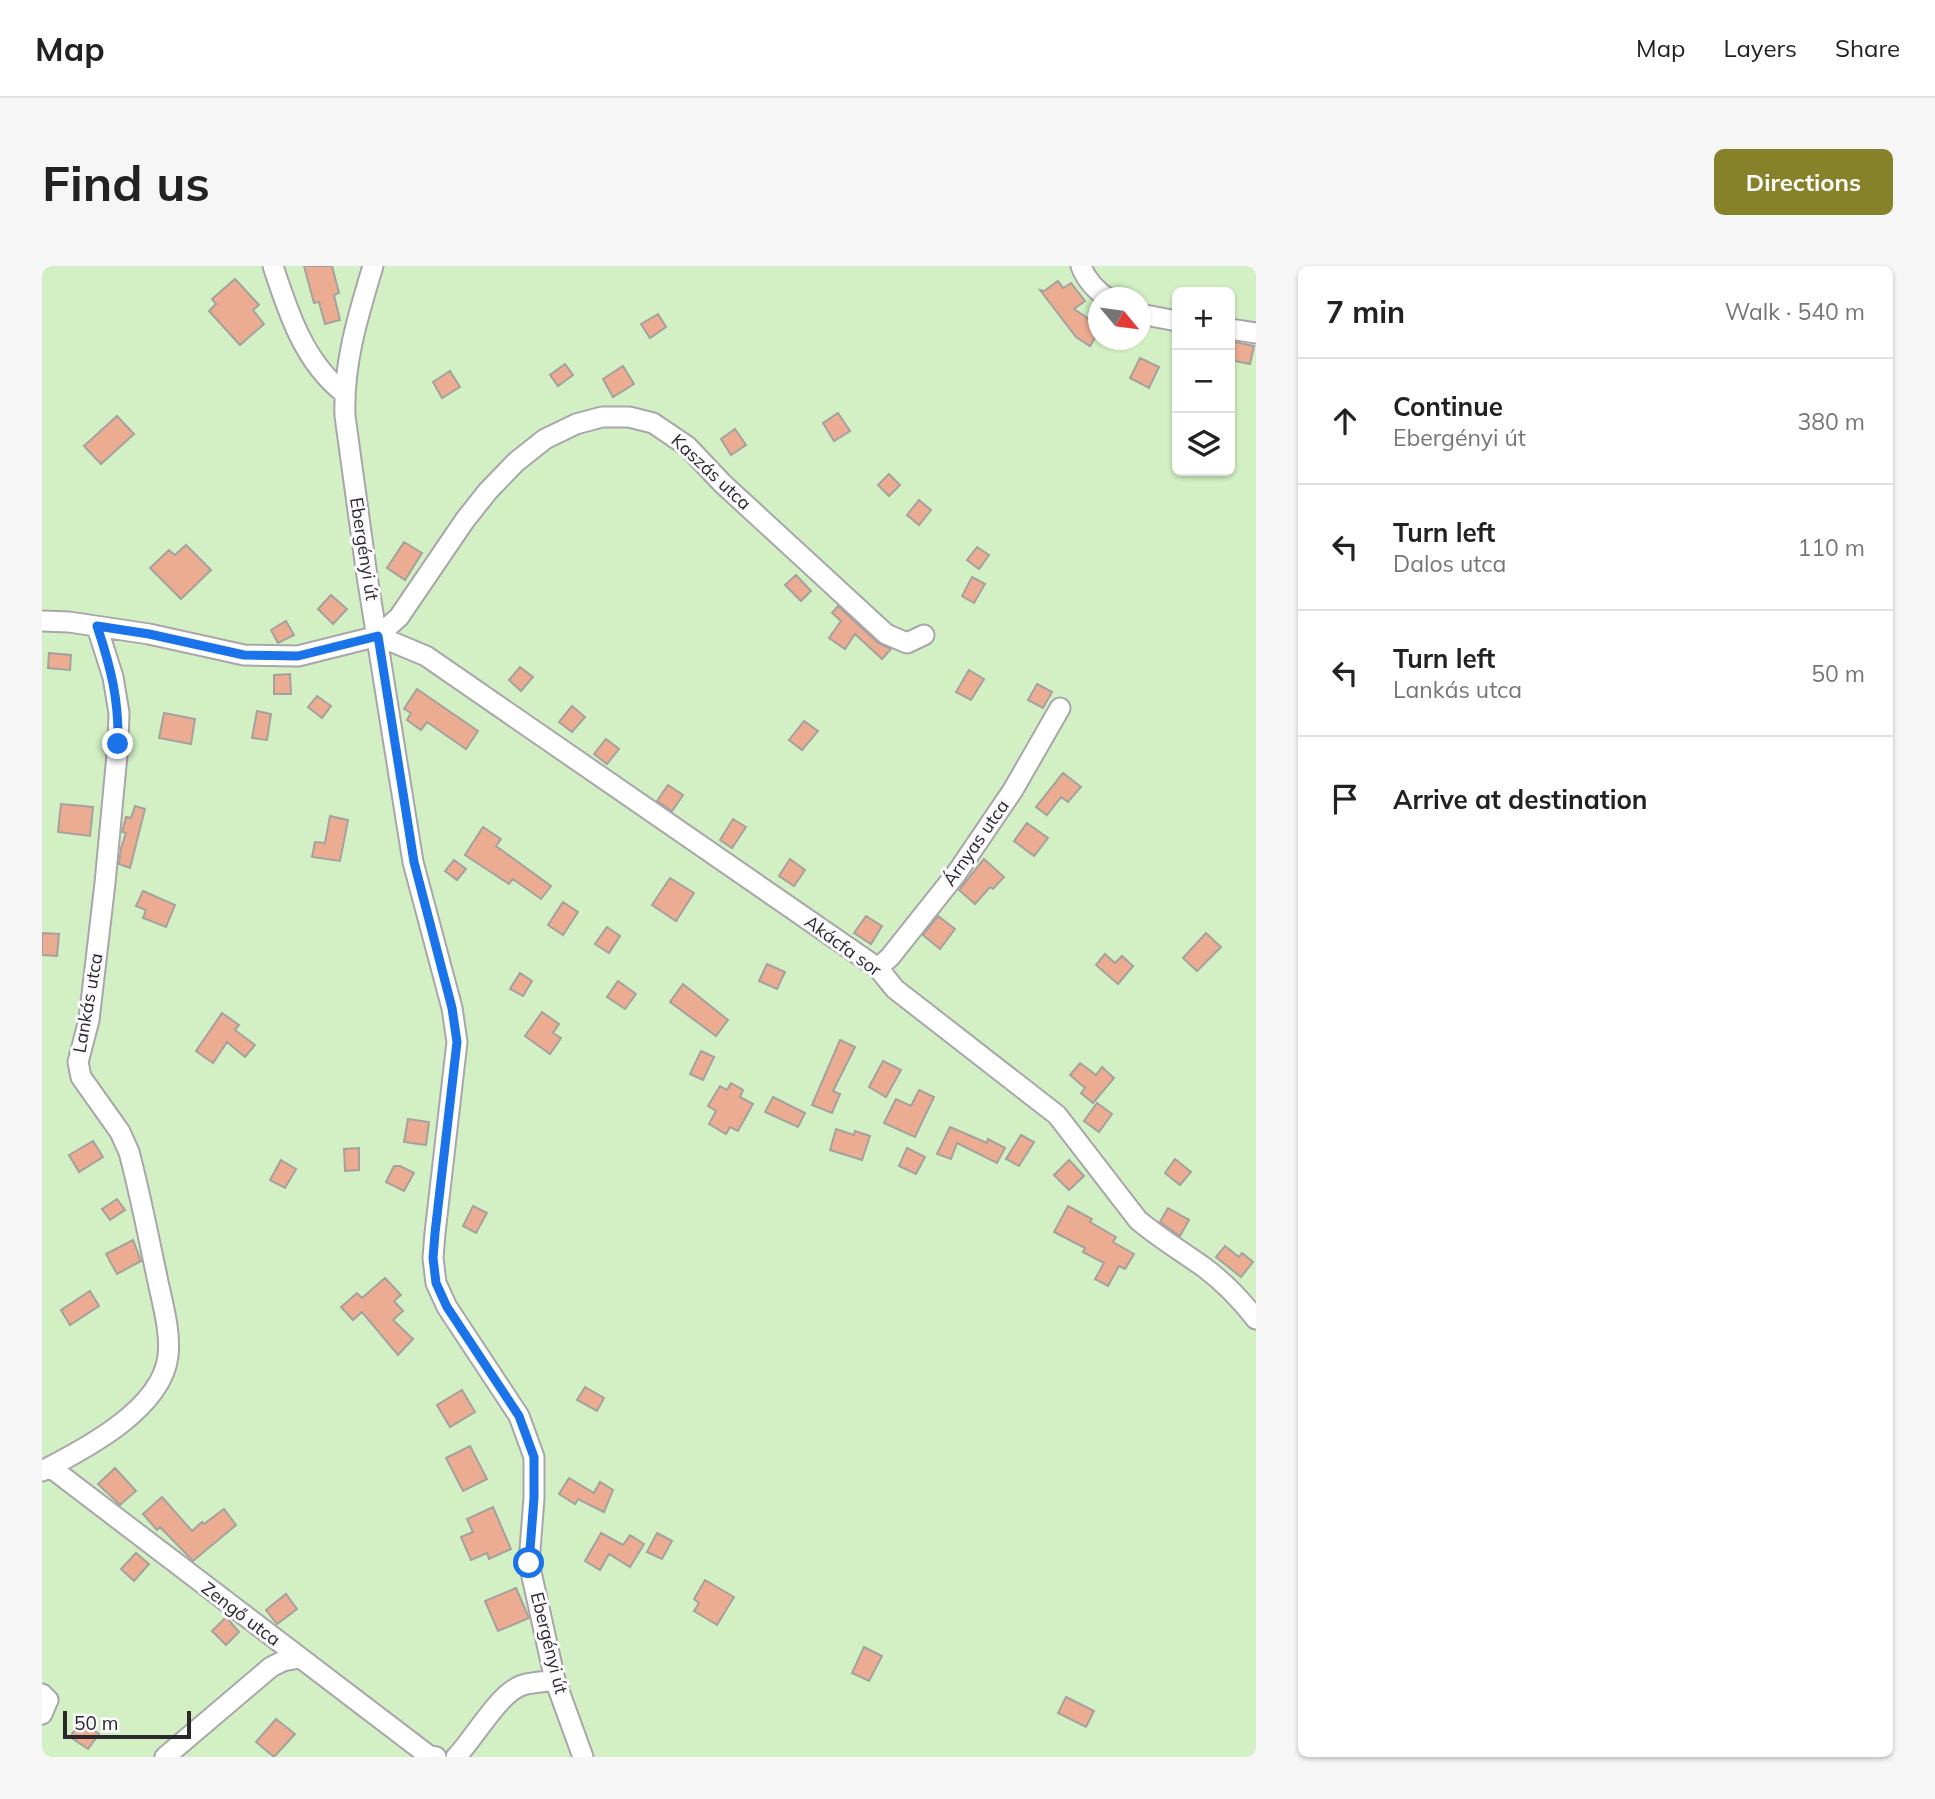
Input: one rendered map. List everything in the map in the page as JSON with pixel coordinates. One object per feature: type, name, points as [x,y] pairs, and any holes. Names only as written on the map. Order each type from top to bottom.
[{"type":"street","points":[[273,266],[291,318],[318,368],[344,393]]},
{"type":"street","name":"Ebergényi út","points":[[373,266],[356,325],[344,393],[358,521],[414,862],[452,1008],[457,1042],[435,1233],[433,1258],[436,1283],[447,1307],[519,1416],[534,1457],[529,1563],[555,1680],[583,1757]]},
{"type":"street","points":[[1081,266],[1095,287]]},
{"type":"street","points":[[1151,316],[1172,320]]},
{"type":"street","points":[[1235,330],[1256,332]]},
{"type":"street","name":"Kaszás utca","points":[[378,636],[399,617],[465,520],[516,462],[545,439],[576,424],[602,417],[629,417],[653,423],[687,446],[723,484],[886,634],[907,643],[924,635]]},
{"type":"street","points":[[42,621],[149,634],[244,655],[298,656],[378,636]]},
{"type":"street","name":"Lankás utca","points":[[46,1469],[137,1411],[153,1392],[168,1357],[167,1326],[129,1152],[104,1108],[81,1077],[78,1062],[89,1020],[118,744],[119,713],[113,677],[97,626]]},
{"type":"street","name":"Akácfa sor","points":[[378,636],[426,656],[878,968],[895,989],[1057,1115],[1138,1220],[1205,1268],[1237,1295],[1256,1319]]},
{"type":"street","name":"Árnyas utca","points":[[878,968],[890,957],[956,874],[1013,790],[1060,708]]},
{"type":"street","name":"Zengő utca","points":[[46,1469],[428,1755],[436,1757]]},
{"type":"street","points":[[165,1757],[271,1667],[299,1658]]},
{"type":"street","points":[[456,1757],[506,1694],[520,1685],[555,1680]]},
{"type":"street","points":[[42,1694],[48,1700],[42,1714]]},
{"type":"green space","points":[[42,266],[1256,266],[1256,1757],[42,1757]]},
{"type":"building","points":[[304,266],[332,266],[339,293],[334,295],[340,320],[325,324],[319,302],[314,303]]},
{"type":"building","points":[[235,279],[259,305],[253,310],[264,324],[240,345],[209,311],[216,304],[212,299]]},
{"type":"building","points":[[1058,281],[1063,288],[1071,283],[1085,301],[1074,309],[1088,318],[1088,345],[1076,337],[1040,290],[1044,291]]},
{"type":"building","points":[[658,314],[666,327],[650,338],[641,324]]},
{"type":"building","points":[[1235,342],[1254,346],[1250,364],[1235,361]]},
{"type":"building","points":[[1140,358],[1159,367],[1149,388],[1130,378]]},
{"type":"building","points":[[565,364],[573,375],[558,386],[550,375]]},
{"type":"building","points":[[623,366],[634,384],[613,397],[603,379]]},
{"type":"building","points":[[450,371],[460,387],[442,398],[433,382]]},
{"type":"building","points":[[838,413],[850,431],[834,441],[823,423]]},
{"type":"building","points":[[117,416],[134,434],[101,464],[84,446]]},
{"type":"building","points":[[735,429],[746,445],[731,455],[721,439]]},
{"type":"building","points":[[889,474],[900,485],[889,496],[878,485]]},
{"type":"building","points":[[919,500],[931,510],[919,525],[907,515]]},
{"type":"building","points":[[404,542],[422,553],[405,580],[387,568]]},
{"type":"building","points":[[186,545],[211,570],[181,599],[150,568],[169,550],[175,555]]},
{"type":"building","points":[[977,547],[989,555],[979,569],[967,560]]},
{"type":"building","points":[[796,575],[811,591],[801,601],[785,585]]},
{"type":"building","points":[[972,577],[985,584],[974,603],[962,596]]},
{"type":"building","points":[[331,595],[347,609],[333,624],[318,609]]},
{"type":"building","points":[[838,606],[878,643],[891,649],[882,659],[855,634],[845,649],[829,638],[841,621],[832,613]]},
{"type":"building","points":[[286,621],[294,635],[278,643],[271,630]]},
{"type":"building","points":[[49,653],[71,655],[70,670],[48,668]]},
{"type":"building","points":[[520,667],[533,677],[521,691],[509,680]]},
{"type":"building","points":[[969,670],[984,679],[971,700],[956,692]]},
{"type":"building","points":[[290,674],[291,694],[274,694],[274,675]]},
{"type":"building","points":[[1037,684],[1052,692],[1043,708],[1028,700]]},
{"type":"building","points":[[417,689],[478,731],[466,749],[427,722],[421,730],[407,720],[411,713],[404,709]]},
{"type":"building","points":[[317,696],[331,706],[322,718],[308,707]]},
{"type":"building","points":[[572,706],[585,717],[572,732],[559,722]]},
{"type":"building","points":[[257,711],[271,714],[267,740],[252,738]]},
{"type":"building","points":[[164,713],[195,719],[191,744],[159,738]]},
{"type":"building","points":[[804,721],[818,731],[802,750],[789,740]]},
{"type":"building","points":[[606,739],[619,749],[607,764],[594,754]]},
{"type":"building","points":[[1063,773],[1081,787],[1068,802],[1061,797],[1047,815],[1036,807]]},
{"type":"building","points":[[668,785],[683,795],[672,811],[657,801]]},
{"type":"building","points":[[61,804],[93,807],[90,836],[58,832]]},
{"type":"building","points":[[135,806],[145,809],[130,868],[119,864],[126,833],[122,832],[126,817],[131,818]]},
{"type":"building","points":[[330,816],[348,820],[340,861],[312,857],[315,842],[325,843]]},
{"type":"building","points":[[733,819],[746,827],[732,848],[720,840]]},
{"type":"building","points":[[1027,823],[1048,838],[1034,856],[1014,841]]},
{"type":"building","points":[[483,827],[501,839],[496,846],[551,886],[541,899],[513,879],[509,884],[465,855]]},
{"type":"building","points":[[790,859],[805,870],[794,886],[779,876]]},
{"type":"building","points":[[984,859],[1004,877],[993,889],[990,887],[975,904],[959,890]]},
{"type":"building","points":[[454,860],[466,869],[457,880],[445,871]]},
{"type":"building","points":[[670,878],[694,893],[676,921],[652,905]]},
{"type":"building","points":[[143,891],[175,905],[166,927],[143,918],[146,910],[136,906]]},
{"type":"building","points":[[563,902],[578,912],[563,935],[548,925]]},
{"type":"building","points":[[866,916],[882,926],[871,944],[854,933]]},
{"type":"building","points":[[938,916],[955,929],[940,949],[923,935]]},
{"type":"building","points":[[607,927],[620,936],[609,953],[595,944]]},
{"type":"building","points":[[42,933],[59,934],[57,956],[42,955]]},
{"type":"building","points":[[1206,933],[1221,947],[1197,971],[1183,958]]},
{"type":"building","points":[[1105,954],[1115,963],[1122,956],[1133,966],[1118,984],[1096,965]]},
{"type":"building","points":[[767,964],[785,972],[777,989],[759,981]]},
{"type":"building","points":[[520,973],[532,981],[523,996],[510,989]]},
{"type":"building","points":[[618,981],[636,994],[625,1009],[607,997]]},
{"type":"building","points":[[683,984],[728,1020],[716,1036],[670,1002]]},
{"type":"building","points":[[542,1012],[559,1024],[553,1033],[561,1038],[550,1054],[525,1036]]},
{"type":"building","points":[[222,1013],[239,1025],[235,1030],[255,1045],[245,1057],[227,1042],[213,1063],[196,1051]]},
{"type":"building","points":[[840,1040],[855,1047],[833,1091],[840,1094],[832,1113],[812,1105]]},
{"type":"building","points":[[701,1051],[714,1057],[703,1080],[690,1074]]},
{"type":"building","points":[[883,1061],[901,1070],[886,1097],[869,1087]]},
{"type":"building","points":[[1080,1063],[1096,1075],[1102,1067],[1114,1078],[1093,1103],[1081,1093],[1085,1088],[1070,1075]]},
{"type":"building","points":[[731,1083],[743,1090],[740,1097],[753,1104],[738,1131],[730,1127],[726,1134],[709,1124],[716,1111],[708,1106],[720,1086],[727,1090]]},
{"type":"building","points":[[919,1090],[934,1097],[915,1137],[884,1123],[896,1099],[911,1106]]},
{"type":"building","points":[[773,1097],[805,1113],[798,1127],[765,1112]]},
{"type":"building","points":[[1097,1103],[1112,1114],[1099,1132],[1084,1121]]},
{"type":"building","points":[[408,1119],[429,1122],[426,1145],[404,1142]]},
{"type":"building","points":[[950,1127],[987,1143],[988,1139],[1005,1148],[997,1163],[957,1143],[951,1159],[937,1154]]},
{"type":"building","points":[[836,1129],[854,1135],[855,1131],[870,1136],[862,1160],[830,1150]]},
{"type":"building","points":[[1021,1135],[1034,1142],[1019,1166],[1006,1159]]},
{"type":"building","points":[[93,1141],[103,1157],[79,1172],[69,1155]]},
{"type":"building","points":[[359,1148],[359,1170],[345,1171],[344,1149]]},
{"type":"building","points":[[907,1148],[925,1157],[916,1174],[899,1166]]},
{"type":"building","points":[[1175,1159],[1191,1172],[1180,1185],[1165,1173]]},
{"type":"building","points":[[281,1160],[296,1169],[285,1188],[270,1180]]},
{"type":"building","points":[[1069,1160],[1084,1176],[1069,1190],[1054,1175]]},
{"type":"building","points":[[394,1166],[414,1173],[404,1191],[386,1182]]},
{"type":"building","points":[[117,1199],[125,1210],[110,1220],[102,1209]]},
{"type":"building","points":[[473,1206],[487,1213],[476,1233],[463,1226]]},
{"type":"building","points":[[1068,1206],[1092,1219],[1090,1222],[1116,1237],[1113,1242],[1134,1254],[1125,1269],[1119,1266],[1108,1286],[1095,1279],[1104,1263],[1083,1252],[1085,1248],[1054,1232]]},
{"type":"building","points":[[1168,1208],[1189,1220],[1180,1236],[1160,1222]]},
{"type":"building","points":[[133,1240],[141,1261],[117,1274],[106,1254]]},
{"type":"building","points":[[1225,1246],[1239,1257],[1242,1253],[1253,1262],[1241,1277],[1216,1257]]},
{"type":"building","points":[[385,1278],[401,1295],[394,1301],[403,1311],[393,1320],[413,1339],[398,1355],[362,1312],[353,1320],[341,1307],[357,1293],[362,1298]]},
{"type":"building","points":[[90,1291],[99,1306],[70,1325],[61,1310]]},
{"type":"building","points":[[585,1387],[604,1398],[597,1411],[577,1400]]},
{"type":"building","points":[[462,1390],[475,1412],[450,1427],[437,1405]]},
{"type":"building","points":[[470,1446],[487,1479],[463,1491],[446,1458]]},
{"type":"building","points":[[115,1468],[136,1491],[120,1505],[98,1484]]},
{"type":"building","points":[[569,1478],[594,1493],[600,1482],[613,1490],[604,1512],[578,1499],[575,1504],[559,1494]]},
{"type":"building","points":[[162,1497],[192,1531],[224,1509],[236,1525],[193,1561],[160,1527],[157,1530],[143,1514]]},
{"type":"building","points":[[493,1507],[511,1549],[489,1559],[487,1553],[471,1560],[461,1537],[473,1532],[467,1519]]},
{"type":"building","points":[[601,1533],[623,1545],[630,1535],[644,1544],[630,1567],[609,1554],[600,1570],[585,1561]]},
{"type":"building","points":[[657,1533],[672,1541],[662,1559],[647,1552]]},
{"type":"building","points":[[136,1553],[149,1564],[134,1581],[121,1569]]},
{"type":"building","points":[[705,1580],[734,1597],[717,1625],[694,1611],[699,1603],[694,1599]]},
{"type":"building","points":[[516,1588],[529,1618],[498,1631],[485,1601]]},
{"type":"building","points":[[286,1594],[297,1609],[277,1624],[266,1610]]},
{"type":"building","points":[[226,1617],[239,1632],[226,1645],[212,1631]]},
{"type":"building","points":[[864,1647],[882,1656],[869,1681],[852,1673]]},
{"type":"building","points":[[1066,1697],[1094,1711],[1086,1727],[1058,1713]]},
{"type":"building","points":[[276,1719],[295,1734],[274,1757],[256,1742]]},
{"type":"building","points":[[81,1721],[99,1734],[88,1749],[70,1737]]},
{"type":"route","points":[[118,744],[119,713],[113,677],[97,626],[149,634],[244,655],[298,656],[378,636],[414,862],[452,1008],[457,1042],[435,1233],[433,1258],[436,1283],[447,1307],[519,1416],[534,1457],[529,1563]]}]
